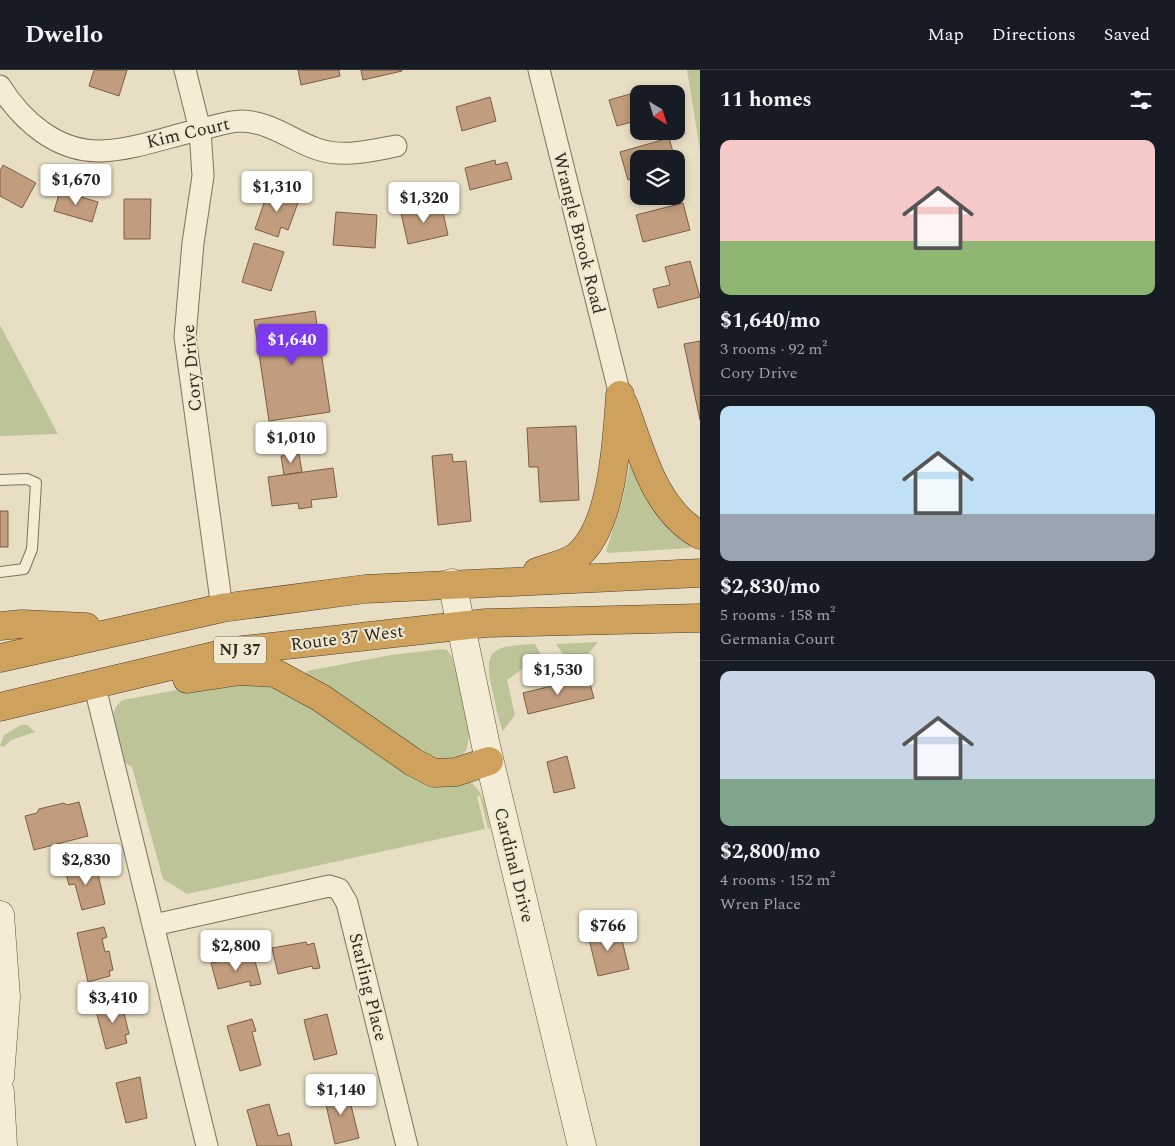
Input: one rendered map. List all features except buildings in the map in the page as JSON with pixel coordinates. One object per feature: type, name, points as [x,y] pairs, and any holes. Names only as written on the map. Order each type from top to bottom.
[{"type":"highway","points":[[620,395],[651,478],[660,496],[673,511],[700,535]]},
{"type":"highway","points":[[515,580],[575,558],[588,546],[596,530],[608,495],[617,444],[620,395]]},
{"type":"highway","points":[[0,658],[222,608],[365,589],[515,580],[700,573]]},
{"type":"highway","name":"Route 37 West","points":[[0,707],[101,681],[234,651],[486,622],[700,618]]},
{"type":"highway","points":[[0,626],[22,624],[123,629]]},
{"type":"highway","points":[[101,681],[178,680],[240,671],[275,674],[321,698],[413,762],[434,773],[456,772],[489,761]]},
{"type":"street","name":"Cory Drive","points":[[185,70],[200,130],[203,176],[193,243],[185,337],[222,608]]},
{"type":"street","name":"Wrangle Brook Road","points":[[539,70],[620,395]]},
{"type":"street","name":"Kim Court","points":[[0,86],[13,106],[29,124],[52,138],[88,150],[113,150],[227,123],[254,122],[277,128],[316,148],[329,152],[345,154],[396,146]]},
{"type":"street","name":"Cardinal Drive","points":[[452,584],[459,625],[489,761],[582,1146]]},
{"type":"street","points":[[101,681],[154,926],[207,1146]]},
{"type":"street","name":"Starling Place","points":[[154,926],[329,886],[339,889],[347,902],[407,1146]]},
{"type":"street","points":[[0,915],[6,998],[0,1076]]},
{"type":"street","points":[[0,1092],[2,1146]]},
{"type":"lane","points":[[0,480],[27,479],[36,483],[32,549],[24,569],[0,572]]},
{"type":"green space","points":[[687,70],[700,70],[700,150]]},
{"type":"green space","points":[[0,325],[58,434],[0,436]]},
{"type":"green space","points":[[630,463],[690,544],[690,548],[608,553],[606,551],[623,498]]},
{"type":"green space","points":[[598,642],[588,654],[563,654],[556,644]]},
{"type":"green space","points":[[535,644],[540,653],[539,657],[507,680],[515,715],[503,731],[498,718],[490,678],[490,659],[494,653],[509,646]]},
{"type":"green space","points":[[447,650],[452,657],[465,706],[469,734],[468,745],[462,756],[453,761],[439,764],[306,675],[307,671],[391,655]]},
{"type":"green space","points":[[226,681],[274,685],[470,782],[482,796],[490,828],[488,829],[480,796],[477,796],[485,829],[187,894],[163,879],[132,767],[124,762],[116,737],[113,720],[114,712],[123,700]]},
{"type":"green space","points":[[21,725],[27,725],[35,732],[11,740],[4,747],[0,746],[4,735]]}]
